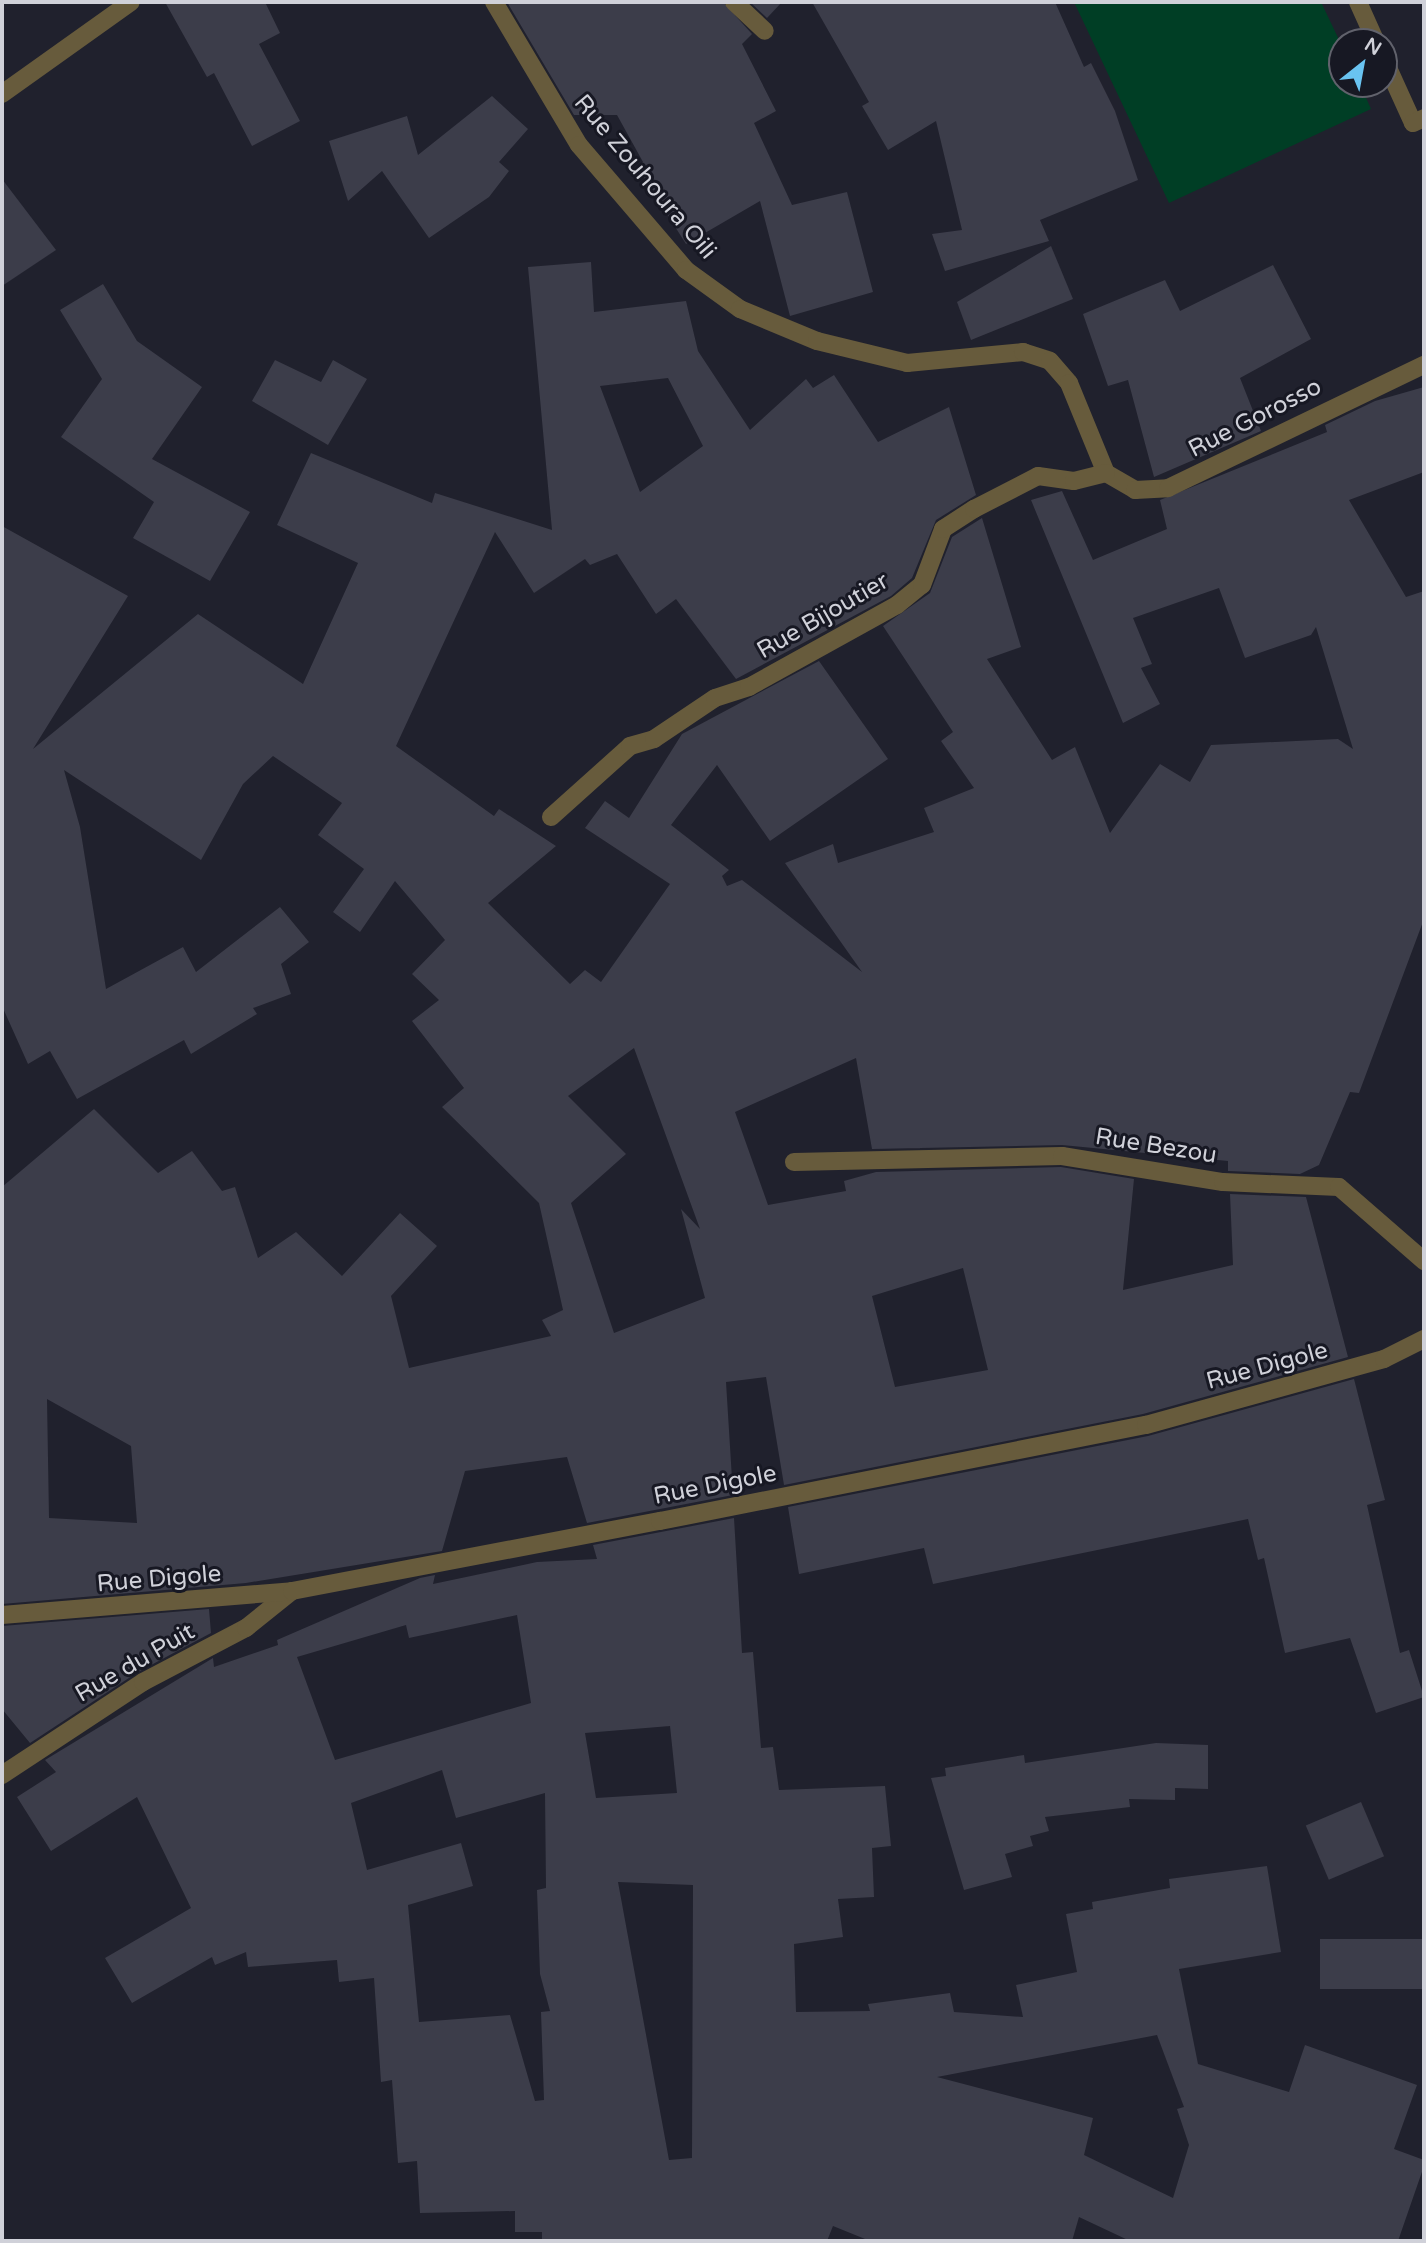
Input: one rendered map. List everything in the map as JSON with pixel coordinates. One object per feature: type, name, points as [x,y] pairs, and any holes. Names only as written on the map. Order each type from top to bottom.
[{"type":"street","points":[[2,94],[131,2]]},
{"type":"street","name":"Rue Zouhoura Oili","points":[[494,2],[579,145],[686,270],[740,309],[843,348],[908,363],[1023,352],[1050,361],[1069,383],[1106,473]]},
{"type":"street","points":[[734,2],[765,31]]},
{"type":"street","points":[[1358,2],[1370,28]]},
{"type":"street","points":[[1398,89],[1413,122],[1424,118]]},
{"type":"street","name":"Rue Gorosso","points":[[1106,473],[1135,490],[1168,488],[1424,365]]},
{"type":"street","name":"Rue Bijoutier","points":[[551,817],[630,746],[654,739],[715,698],[749,687],[897,605],[922,585],[943,529],[974,509],[1038,476],[1074,481],[1106,473]]},
{"type":"street","name":"Rue Bezou","points":[[794,1162],[1062,1156],[1223,1182],[1339,1187],[1424,1261]]},
{"type":"street","name":"Rue Digole","points":[[2,1615],[292,1591],[1146,1424],[1384,1359],[1424,1339]]},
{"type":"street","name":"Rue du Puit","points":[[2,1775],[143,1682],[246,1628],[292,1591]]},
{"type":"green space","points":[[1074,2],[1321,2],[1333,28],[1328,28],[1328,98],[1366,98],[1371,109],[1169,203]]},
{"type":"building","points":[[165,2],[265,2],[280,33],[259,44],[300,121],[252,146],[214,73],[207,77]]},
{"type":"building","points":[[507,2],[723,2],[752,34],[742,44],[776,111],[754,123],[792,205],[847,192],[873,292],[790,316],[760,201],[686,244],[637,167],[643,162],[617,115],[574,115]]},
{"type":"building","points":[[750,2],[782,2],[767,18]]},
{"type":"building","points":[[812,2],[1055,2],[1084,67],[1091,63],[1115,111],[1138,180],[1040,220],[1049,241],[945,271],[932,234],[962,230],[936,121],[888,150],[862,106],[869,102]]},
{"type":"building","points":[[492,96],[528,129],[499,162],[509,171],[489,197],[429,238],[382,171],[348,201],[329,141],[407,116],[418,155]]},
{"type":"building","points":[[2,179],[56,250],[2,286]]},
{"type":"building","points":[[1051,246],[1073,299],[971,340],[957,302]]},
{"type":"building","points":[[591,262],[594,312],[686,301],[698,351],[750,430],[806,379],[813,388],[834,375],[878,442],[949,407],[976,495],[936,520],[912,578],[891,596],[736,679],[676,599],[656,614],[617,554],[590,565],[585,559],[534,593],[495,532],[396,746],[494,816],[499,809],[556,846],[488,903],[570,984],[585,970],[601,982],[670,884],[585,828],[605,801],[629,818],[682,734],[819,661],[888,759],[770,841],[717,765],[671,825],[729,870],[722,876],[727,886],[742,880],[862,972],[785,863],[833,844],[838,863],[934,832],[924,808],[974,788],[941,741],[953,732],[883,626],[930,593],[952,537],[982,518],[1021,647],[987,659],[1052,760],[1075,747],[1110,833],[1160,764],[1190,782],[1211,745],[1338,739],[1353,749],[1316,627],[1311,635],[1245,658],[1219,588],[1133,618],[1152,664],[1141,668],[1160,704],[1123,723],[1031,500],[1062,491],[1093,560],[1167,529],[1160,500],[1327,432],[1325,425],[1375,401],[1424,387],[1424,472],[1349,500],[1406,597],[1424,591],[1424,919],[1359,1093],[1350,1092],[1319,1165],[1300,1174],[1228,1171],[1228,1161],[1062,1145],[872,1149],[856,1058],[735,1112],[768,1205],[846,1191],[844,1181],[876,1172],[1061,1167],[1134,1179],[1123,1290],[1233,1265],[1230,1194],[1306,1197],[1348,1357],[1143,1414],[784,1485],[766,1377],[726,1382],[733,1495],[587,1523],[567,1457],[465,1471],[442,1551],[246,1583],[2,1604],[2,1187],[94,1109],[158,1173],[192,1151],[222,1191],[235,1187],[258,1258],[296,1232],[342,1276],[400,1213],[437,1246],[391,1296],[409,1368],[551,1336],[542,1320],[563,1310],[539,1203],[442,1107],[464,1088],[412,1021],[439,1000],[412,974],[445,940],[395,881],[360,932],[333,912],[364,869],[318,835],[342,803],[273,756],[243,784],[201,860],[64,770],[80,827],[106,989],[183,947],[196,972],[280,907],[309,942],[281,964],[291,994],[253,1008],[257,1014],[191,1054],[184,1040],[77,1099],[50,1051],[28,1064],[2,1006],[2,526],[128,596],[33,749],[198,614],[303,684],[358,563],[277,525],[311,453],[432,503],[435,493],[552,530],[528,267]],"holes":[[[668,378],[703,446],[640,492],[600,386]],[[634,1048],[700,1229],[681,1209],[705,1298],[614,1333],[571,1203],[626,1154],[568,1096]],[[963,1268],[988,1370],[895,1387],[872,1296]],[[47,1399],[131,1446],[137,1523],[49,1518]]]},
{"type":"building","points":[[1273,265],[1311,339],[1240,378],[1261,431],[1154,477],[1128,380],[1108,386],[1083,314],[1165,280],[1180,311]]},
{"type":"building","points":[[103,284],[137,341],[202,387],[152,459],[250,512],[210,581],[133,538],[154,502],[61,437],[102,379],[60,310]]},
{"type":"building","points":[[275,360],[321,382],[333,360],[367,379],[328,445],[252,401]]},
{"type":"building","points":[[1354,1379],[1385,1500],[1367,1505],[1400,1653],[1409,1650],[1424,1697],[1376,1713],[1350,1638],[1285,1653],[1264,1558],[1258,1560],[1248,1519],[933,1584],[924,1548],[799,1574],[788,1507],[1148,1436]]},
{"type":"building","points":[[734,1518],[742,1653],[753,1652],[761,1748],[773,1747],[779,1790],[885,1786],[891,1846],[872,1848],[874,1897],[838,1899],[843,1937],[794,1944],[796,2012],[870,2011],[868,2004],[950,1993],[954,2012],[1023,2017],[1016,1985],[1077,1972],[1066,1914],[1093,1909],[1092,1902],[1170,1888],[1169,1879],[1267,1866],[1281,1952],[1179,1969],[1198,2064],[1289,2092],[1305,2045],[1417,2085],[1394,2149],[1424,2160],[1424,2166],[1398,2241],[1130,2241],[1079,2217],[1072,2241],[870,2241],[833,2226],[827,2241],[542,2241],[542,2232],[515,2232],[515,2211],[420,2213],[417,2161],[398,2163],[392,2080],[381,2082],[374,1978],[339,1982],[337,1960],[248,1967],[246,1952],[215,1965],[212,1957],[132,2003],[105,1958],[191,1908],[137,1797],[51,1851],[17,1797],[56,1772],[45,1760],[213,1658],[214,1667],[278,1645],[277,1640],[420,1578],[435,1575],[433,1584],[537,1562],[597,1559],[593,1545]],"holes":[[[517,1615],[531,1703],[335,1760],[297,1657],[406,1625],[409,1638]],[[670,1726],[677,1793],[596,1798],[585,1733]],[[442,1770],[456,1818],[545,1793],[546,1888],[537,1890],[540,1974],[550,2011],[541,2012],[544,2100],[535,2101],[510,2015],[419,2022],[408,1905],[473,1886],[461,1843],[367,1870],[351,1803]],[[618,1882],[693,1885],[692,2158],[669,2160]],[[1157,2035],[1184,2107],[1177,2109],[1189,2145],[1173,2198],[1084,2155],[1093,2118],[937,2077]]]},
{"type":"building","points":[[209,1609],[211,1633],[138,1672],[30,1743],[2,1709],[2,1626]]},
{"type":"building","points":[[1156,1743],[1208,1745],[1208,1789],[1175,1788],[1175,1800],[1129,1799],[1130,1807],[1045,1817],[1049,1831],[1030,1836],[1033,1846],[1005,1854],[1012,1877],[964,1890],[931,1778],[946,1776],[945,1768],[1024,1755],[1025,1763]]},
{"type":"building","points":[[1361,1802],[1384,1856],[1329,1880],[1306,1825]]},
{"type":"building","points":[[1320,1939],[1424,1939],[1424,1989],[1320,1989]]}]
